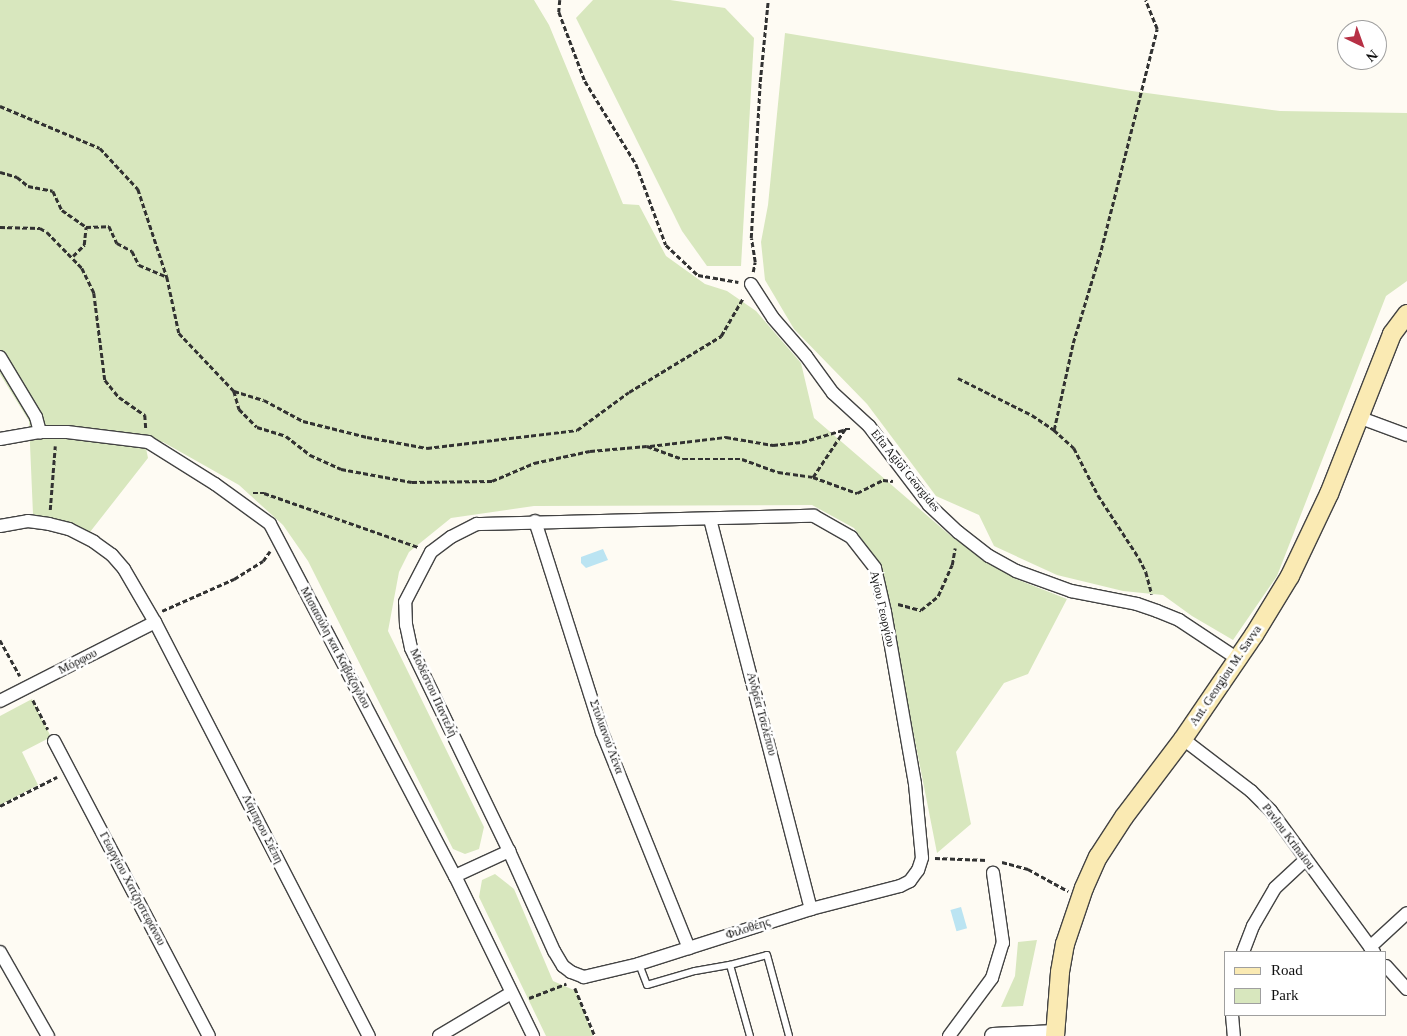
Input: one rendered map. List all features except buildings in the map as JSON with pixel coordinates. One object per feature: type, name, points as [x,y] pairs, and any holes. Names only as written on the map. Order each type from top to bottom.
[{"type":"main road","name":"Ant. Georgiou M. Savva","points":[[1055,1034],[1060,972],[1065,944],[1084,888],[1098,857],[1124,817],[1184,739],[1238,659],[1290,576],[1309,541],[1329,494],[1392,334],[1407,314]]},
{"type":"street","name":"Efta Agioi Georgides","points":[[751,284],[773,318],[806,356],[833,393],[870,426],[929,505],[958,532],[989,556],[1016,571],[1071,591],[1137,604],[1179,620],[1238,659]]},
{"type":"street","points":[[0,357],[36,418],[40,432]]},
{"type":"street","points":[[1358,417],[1407,436]]},
{"type":"street","name":"Μισιαούλη και Καβάζογλου","points":[[0,439],[40,432],[56,432],[148,442],[270,524],[455,876],[533,1036]]},
{"type":"street","name":"Αγίου Γεωργίου","points":[[535,522],[814,516],[851,537],[875,568],[885,612],[915,784],[922,858]]},
{"type":"street","name":"Ανδρέα Τσελέπου","points":[[710,519],[812,909]]},
{"type":"street","name":"Λάμπρου Σιέπη","points":[[0,526],[28,521],[49,524],[84,536],[112,555],[124,569],[153,618],[369,1036]]},
{"type":"street","name":"Μοδέστου Παντελή","points":[[535,522],[477,524],[451,537],[431,552],[405,602],[406,625],[411,648],[509,851],[554,951],[563,966]]},
{"type":"street","name":"Στυλιανού Λένα","points":[[535,522],[602,732],[689,948]]},
{"type":"street","name":"Μόρφου","points":[[0,701],[153,618]]},
{"type":"street","name":"Pavlou Krinaiou","points":[[1184,739],[1251,792],[1271,811],[1372,950]]},
{"type":"street","name":"Γεωργίου Χατζηστεφάνου","points":[[54,741],[209,1036]]},
{"type":"street","points":[[455,876],[509,851]]},
{"type":"street","name":"Φιλοθέης","points":[[563,966],[571,972],[584,977],[639,964],[812,909],[905,883],[910,881],[918,870],[922,858]]},
{"type":"street","points":[[1242,951],[1253,926],[1276,888],[1305,860]]},
{"type":"street","points":[[949,1036],[992,978],[1003,943],[992,873]]},
{"type":"street","points":[[1372,950],[1407,913]]},
{"type":"street","points":[[0,952],[48,1036]]},
{"type":"street","points":[[1387,967],[1407,989]]},
{"type":"street","points":[[439,1036],[513,998]]},
{"type":"street","points":[[1232,1016],[1234,1036]]},
{"type":"street","points":[[993,1036],[1055,1034]]},
{"type":"lane","points":[[639,964],[647,985],[695,971],[730,965],[767,955],[789,1036]]},
{"type":"lane","points":[[730,965],[750,1036]]},
{"type":"path","points":[[560,0],[559,12],[585,81],[636,164],[666,245],[698,275],[751,284]]},
{"type":"path","points":[[234,391],[264,400],[304,421],[367,437],[427,448],[577,430],[629,392],[721,336],[751,284],[756,262],[751,238],[760,82],[768,0]]},
{"type":"path","points":[[1054,430],[1073,343],[1101,250],[1157,29],[1145,0]]},
{"type":"path","points":[[0,106],[100,148],[138,189],[168,277],[179,333],[234,391],[239,409],[257,427],[286,436],[310,455],[341,469],[412,482],[492,481],[534,463],[590,452],[726,437],[773,445],[802,442],[845,429],[870,426]]},
{"type":"path","points":[[0,172],[17,177],[28,186],[53,191],[62,210],[86,227],[109,226],[117,243],[132,251],[139,265],[168,277]]},
{"type":"path","points":[[0,227],[40,228],[56,239],[73,257],[90,280],[94,293],[106,380],[119,397],[145,415],[148,442]]},
{"type":"path","points":[[73,257],[84,245],[86,227]]},
{"type":"path","points":[[958,378],[1032,415],[1054,430],[1074,448],[1098,495],[1140,558],[1157,611]]},
{"type":"path","points":[[813,477],[845,429]]},
{"type":"path","points":[[49,524],[56,432]]},
{"type":"path","points":[[648,446],[683,459],[742,459],[778,472],[813,477],[856,492],[883,480],[914,484]]},
{"type":"path","points":[[228,494],[264,493],[431,552]]},
{"type":"path","points":[[895,604],[921,610],[938,596],[952,565],[958,532]]},
{"type":"path","points":[[153,618],[234,579],[263,561],[278,540]]},
{"type":"path","points":[[0,806],[70,771]]},
{"type":"path","points":[[513,998],[572,982],[595,1036]]},
{"type":"green space","points":[[0,0],[534,0],[549,25],[623,204],[639,205],[666,256],[705,284],[727,291],[756,311],[801,363],[814,418],[952,537],[1016,579],[1067,599],[1028,674],[1004,683],[956,752],[971,824],[937,853],[881,567],[854,528],[812,505],[534,506],[451,518],[409,552],[399,572],[388,631],[484,827],[479,849],[465,854],[453,849],[308,561],[283,525],[239,485],[163,442],[145,443],[148,458],[90,532],[33,514],[29,421],[0,374]]},
{"type":"green space","points":[[593,0],[670,0],[725,8],[754,38],[741,266],[707,266],[682,231],[576,18]]},
{"type":"green space","points":[[785,33],[1132,91],[1280,111],[1407,113],[1407,281],[1386,296],[1277,576],[1233,640],[1192,616],[1163,595],[1123,591],[1057,575],[994,546],[979,515],[936,496],[867,404],[794,329],[765,280],[761,242],[768,205]]},
{"type":"green space","points":[[32,699],[51,737],[22,752],[38,785],[0,805],[0,716]]},
{"type":"green space","points":[[495,874],[514,889],[553,981],[576,991],[593,1036],[546,1036],[479,897],[482,880]]},
{"type":"green space","points":[[1037,940],[1023,1006],[1001,1007],[1015,976],[1018,942]]},
{"type":"water","points":[[603,549],[608,560],[586,568],[581,563],[581,557]]},
{"type":"water","points":[[961,907],[967,928],[956,931],[950,910]]}]
